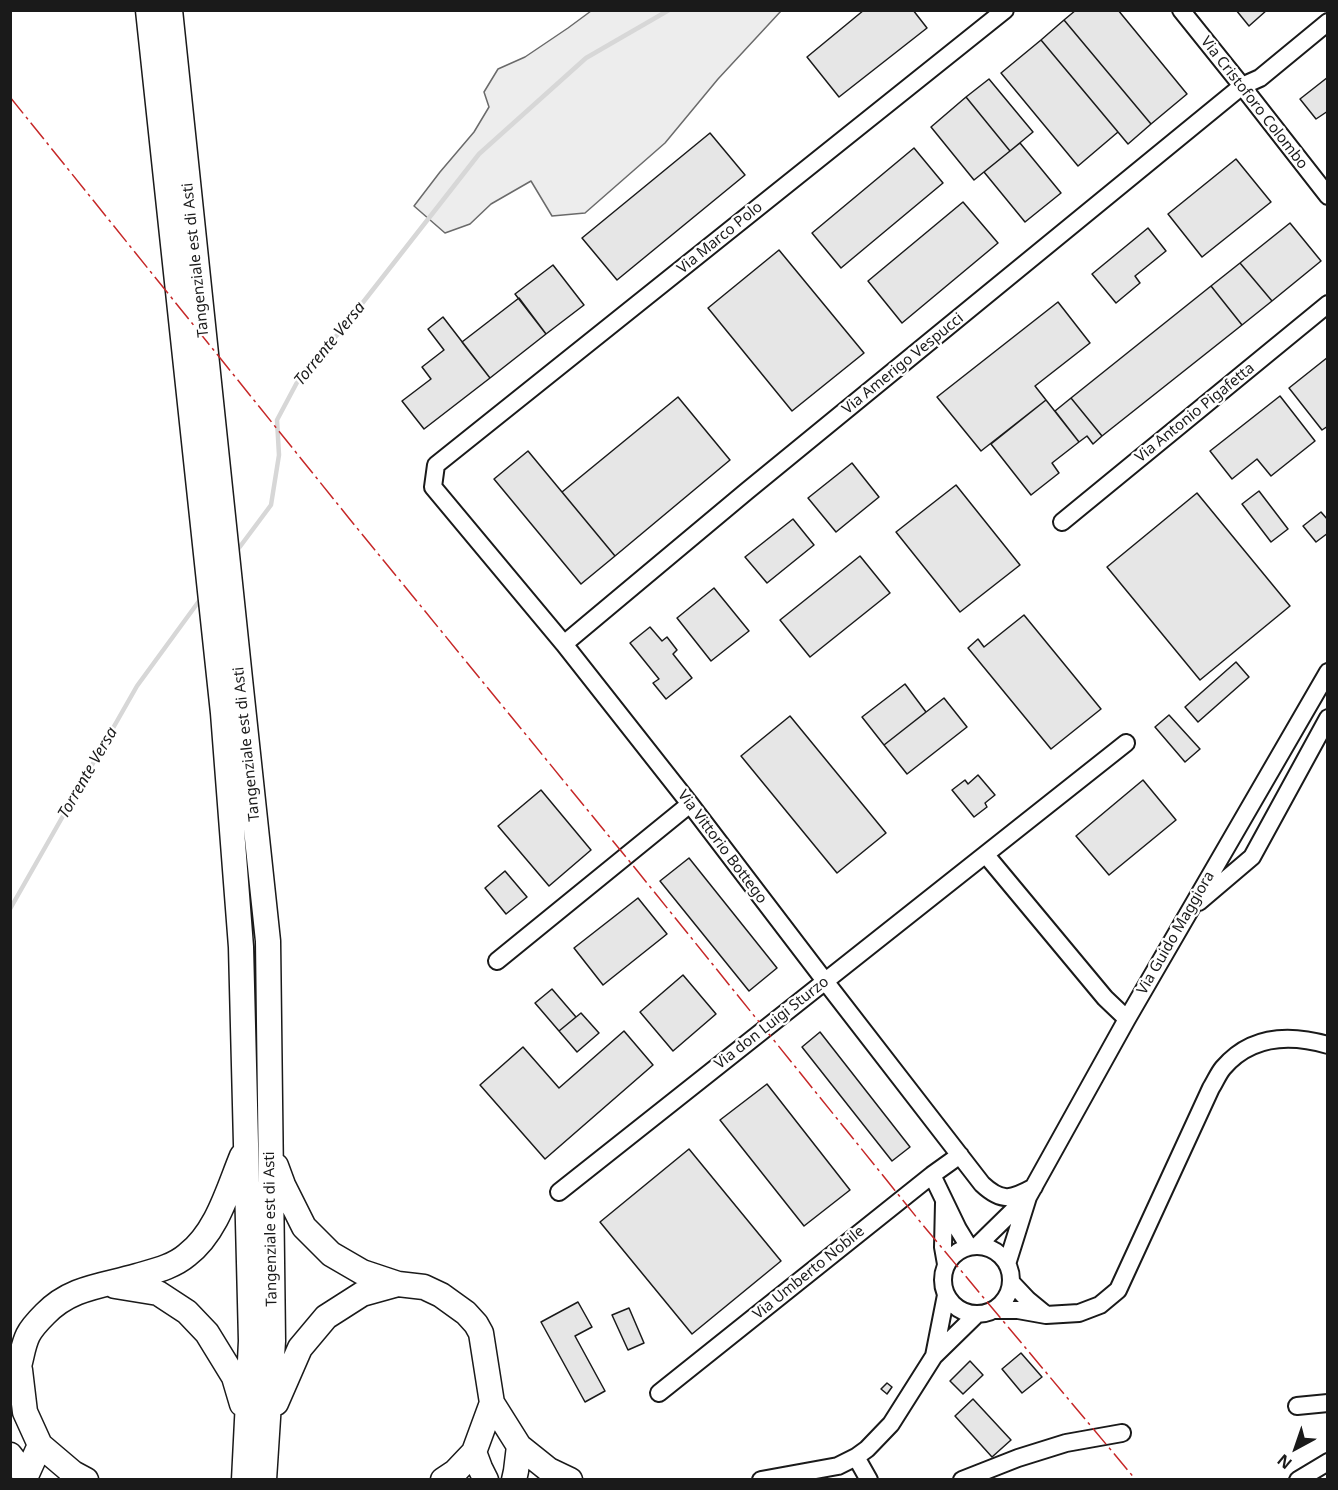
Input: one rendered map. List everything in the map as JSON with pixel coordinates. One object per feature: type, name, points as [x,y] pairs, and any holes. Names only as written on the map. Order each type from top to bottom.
[{"type":"highway","name":"Tangenziale est di Asti","points":[[148,10],[223,713],[241,947],[251,1341],[264,1479]]},
{"type":"highway","name":"Tangenziale est di Asti","points":[[170,10],[268,941],[273,1341],[244,1479]]},
{"type":"highway","points":[[10,1392],[29,1334],[53,1306],[72,1294],[160,1270],[186,1256],[199,1244],[209,1232],[246,1148]]},
{"type":"highway","points":[[271,1152],[283,1185],[304,1227],[331,1254],[362,1272],[398,1284],[424,1287],[441,1295],[476,1324],[482,1334],[492,1403],[519,1446],[549,1470],[570,1479]]},
{"type":"highway","points":[[106,1285],[158,1293],[187,1312],[207,1333],[257,1421],[285,1381],[300,1348],[326,1317],[362,1294],[398,1284]]},
{"type":"highway","points":[[19,1365],[25,1412],[40,1445],[73,1473],[86,1479]]},
{"type":"highway","points":[[443,1479],[455,1472],[474,1452],[492,1403]]},
{"type":"highway","points":[[10,1455],[25,1475],[40,1445]]},
{"type":"highway","points":[[514,1479],[519,1446]]},
{"type":"highway","points":[[474,1452],[486,1479]]},
{"type":"street","name":"Via Marco Polo","points":[[436,465],[1005,10]]},
{"type":"street","name":"Via Cristoforo Colombo","points":[[1180,10],[1328,196]]},
{"type":"street","name":"Via Amerigo Vespucci","points":[[564,644],[747,491],[1242,86],[1260,78],[1328,22]]},
{"type":"street","name":"Via Antonio Pigafetta","points":[[1062,522],[1328,304]]},
{"type":"street","name":"Via Vittorio Bottego","points":[[436,465],[433,488],[564,644],[982,1184],[991,1192],[1005,1198],[1031,1192]]},
{"type":"street","name":"Via Guido Maggiora","points":[[1007,1264],[1031,1192],[1126,1019],[1328,672]]},
{"type":"street","points":[[1190,910],[1252,857],[1328,718]]},
{"type":"street","name":"Via don Luigi Sturzo","points":[[559,1192],[1126,744]]},
{"type":"street","points":[[496,961],[690,804]]},
{"type":"street","points":[[986,855],[1126,1019]]},
{"type":"street","points":[[973,1246],[956,1253],[946,1264],[943,1274],[946,1295],[959,1309],[968,1313],[1018,1310],[1046,1315],[1079,1313],[1101,1305],[1118,1290],[1211,1088],[1223,1068],[1241,1052],[1263,1042],[1286,1038],[1310,1040],[1328,1045]]},
{"type":"street","name":"Via Umberto Nobile","points":[[659,1393],[932,1174],[960,1155]]},
{"type":"street","points":[[761,1479],[838,1466],[856,1457],[877,1440],[891,1424],[934,1356],[985,1312],[1002,1303],[1008,1293],[1011,1282],[1007,1264],[994,1251],[973,1246],[958,1229],[932,1174]]},
{"type":"street","name":"Via Guido Maggiora","points":[[973,1246],[1031,1192]]},
{"type":"street","points":[[945,1202],[943,1247],[946,1264]]},
{"type":"street","points":[[1011,1282],[1046,1315]]},
{"type":"street","points":[[934,1356],[946,1295]]},
{"type":"street","points":[[1297,1406],[1328,1403]]},
{"type":"street","points":[[962,1479],[1066,1443],[1122,1433]]},
{"type":"street","points":[[856,1457],[869,1479]]},
{"type":"street","points":[[1298,1479],[1328,1462]]},
{"type":"shaded area","points":[[591,11],[781,11],[718,79],[665,143],[585,213],[552,216],[531,181],[491,204],[470,224],[445,233],[414,206],[474,132],[489,107],[484,92],[498,69],[525,57]]},
{"type":"building","points":[[864,10],[913,10],[927,28],[839,97],[807,57]]},
{"type":"building","points":[[1076,10],[1118,10],[1187,94],[1151,124],[1064,20]]},
{"type":"building","points":[[1236,10],[1267,10],[1249,26]]},
{"type":"building","points":[[1064,20],[1151,124],[1128,144],[1041,40]]},
{"type":"building","points":[[1041,40],[1118,132],[1078,166],[1001,73]]},
{"type":"building","points":[[1328,77],[1328,111],[1316,119],[1300,99]]},
{"type":"building","points":[[989,79],[1033,132],[1010,151],[966,97]]},
{"type":"building","points":[[966,97],[1010,151],[974,180],[931,127]]},
{"type":"building","points":[[710,133],[745,175],[617,280],[582,238]]},
{"type":"building","points":[[1020,143],[1061,193],[1025,222],[984,172]]},
{"type":"building","points":[[914,148],[943,183],[841,268],[812,233]]},
{"type":"building","points":[[1236,159],[1271,202],[1202,257],[1168,214]]},
{"type":"building","points":[[963,202],[998,243],[902,323],[868,281]]},
{"type":"building","points":[[1290,223],[1321,261],[1272,301],[1240,263]]},
{"type":"building","points":[[1148,228],[1166,251],[1135,276],[1140,283],[1116,303],[1092,274]]},
{"type":"building","points":[[779,250],[864,353],[792,411],[708,308]]},
{"type":"building","points":[[1240,263],[1272,301],[1242,325],[1211,286]]},
{"type":"building","points":[[553,265],[584,305],[546,334],[515,294]]},
{"type":"building","points":[[1211,286],[1242,325],[1102,436],[1071,398]]},
{"type":"building","points":[[519,298],[546,334],[490,378],[462,342]]},
{"type":"building","points":[[1058,302],[1090,343],[1035,386],[1046,400],[981,451],[937,397]]},
{"type":"building","points":[[443,317],[490,378],[424,429],[402,401],[431,379],[422,367],[444,350],[428,329]]},
{"type":"building","points":[[1328,357],[1328,426],[1322,430],[1289,388]]},
{"type":"building","points":[[1280,396],[1315,441],[1271,476],[1257,459],[1232,479],[1210,451]]},
{"type":"building","points":[[678,397],[730,460],[615,556],[562,492]]},
{"type":"building","points":[[1071,398],[1102,436],[1093,444],[1087,436],[1079,442],[1055,411]]},
{"type":"building","points":[[1046,400],[1079,442],[1052,463],[1059,473],[1031,495],[991,444]]},
{"type":"building","points":[[528,451],[615,556],[581,584],[494,479]]},
{"type":"building","points":[[852,463],[879,497],[836,532],[808,498]]},
{"type":"building","points":[[956,485],[1020,565],[960,612],[896,532]]},
{"type":"building","points":[[1259,491],[1288,529],[1271,542],[1242,504]]},
{"type":"building","points":[[1197,493],[1290,606],[1200,680],[1107,567]]},
{"type":"building","points":[[1321,512],[1328,520],[1328,533],[1316,542],[1303,526]]},
{"type":"building","points":[[793,519],[814,545],[767,583],[745,557]]},
{"type":"building","points":[[860,556],[890,593],[810,657],[780,620]]},
{"type":"building","points":[[714,588],[749,631],[711,661],[677,618]]},
{"type":"building","points":[[1024,615],[1101,709],[1051,749],[968,648],[978,639],[984,647]]},
{"type":"building","points":[[650,627],[662,641],[667,637],[677,650],[673,654],[692,678],[666,699],[653,683],[659,679],[630,643]]},
{"type":"building","points":[[1236,662],[1249,677],[1198,722],[1185,707]]},
{"type":"building","points":[[905,684],[926,712],[884,745],[862,717]]},
{"type":"building","points":[[944,698],[967,727],[907,774],[884,745]]},
{"type":"building","points":[[1169,715],[1200,749],[1185,762],[1155,727]]},
{"type":"building","points":[[790,716],[886,833],[837,873],[741,756]]},
{"type":"building","points":[[978,775],[995,795],[985,803],[987,807],[974,817],[952,790],[965,780],[968,784]]},
{"type":"building","points":[[1143,780],[1176,820],[1109,875],[1076,836]]},
{"type":"building","points":[[541,790],[591,850],[549,886],[498,826]]},
{"type":"building","points":[[689,858],[777,968],[749,991],[660,881]]},
{"type":"building","points":[[505,871],[527,897],[506,914],[485,888]]},
{"type":"building","points":[[638,898],[667,934],[603,985],[574,948]]},
{"type":"building","points":[[683,975],[716,1014],[673,1051],[640,1012]]},
{"type":"building","points":[[552,989],[576,1017],[559,1031],[535,1003]]},
{"type":"building","points":[[581,1013],[599,1033],[577,1052],[559,1031]]},
{"type":"building","points":[[624,1031],[653,1065],[545,1159],[480,1085],[523,1047],[559,1088]]},
{"type":"building","points":[[820,1032],[910,1147],[892,1161],[802,1047]]},
{"type":"building","points":[[767,1084],[850,1190],[804,1226],[720,1120]]},
{"type":"building","points":[[689,1149],[781,1261],[692,1334],[600,1222]]},
{"type":"building","points":[[578,1302],[592,1327],[575,1336],[605,1391],[585,1402],[541,1322]]},
{"type":"building","points":[[629,1308],[644,1343],[628,1350],[612,1315]]},
{"type":"building","points":[[1021,1353],[1042,1377],[1022,1393],[1002,1369]]},
{"type":"building","points":[[970,1361],[983,1375],[963,1394],[950,1381]]},
{"type":"building","points":[[887,1383],[892,1387],[887,1394],[881,1389]]},
{"type":"building","points":[[973,1399],[1011,1440],[992,1457],[955,1416]]},
{"type":"waterway","name":"Torrente Versa","points":[[236,552],[271,505],[279,455],[277,420],[302,373],[339,333],[479,154],[586,58],[669,10]]},
{"type":"waterway","name":"Torrente Versa","points":[[10,909],[137,686],[202,597]]},
{"type":"power","points":[[10,97],[922,1224],[1136,1480]]}]
